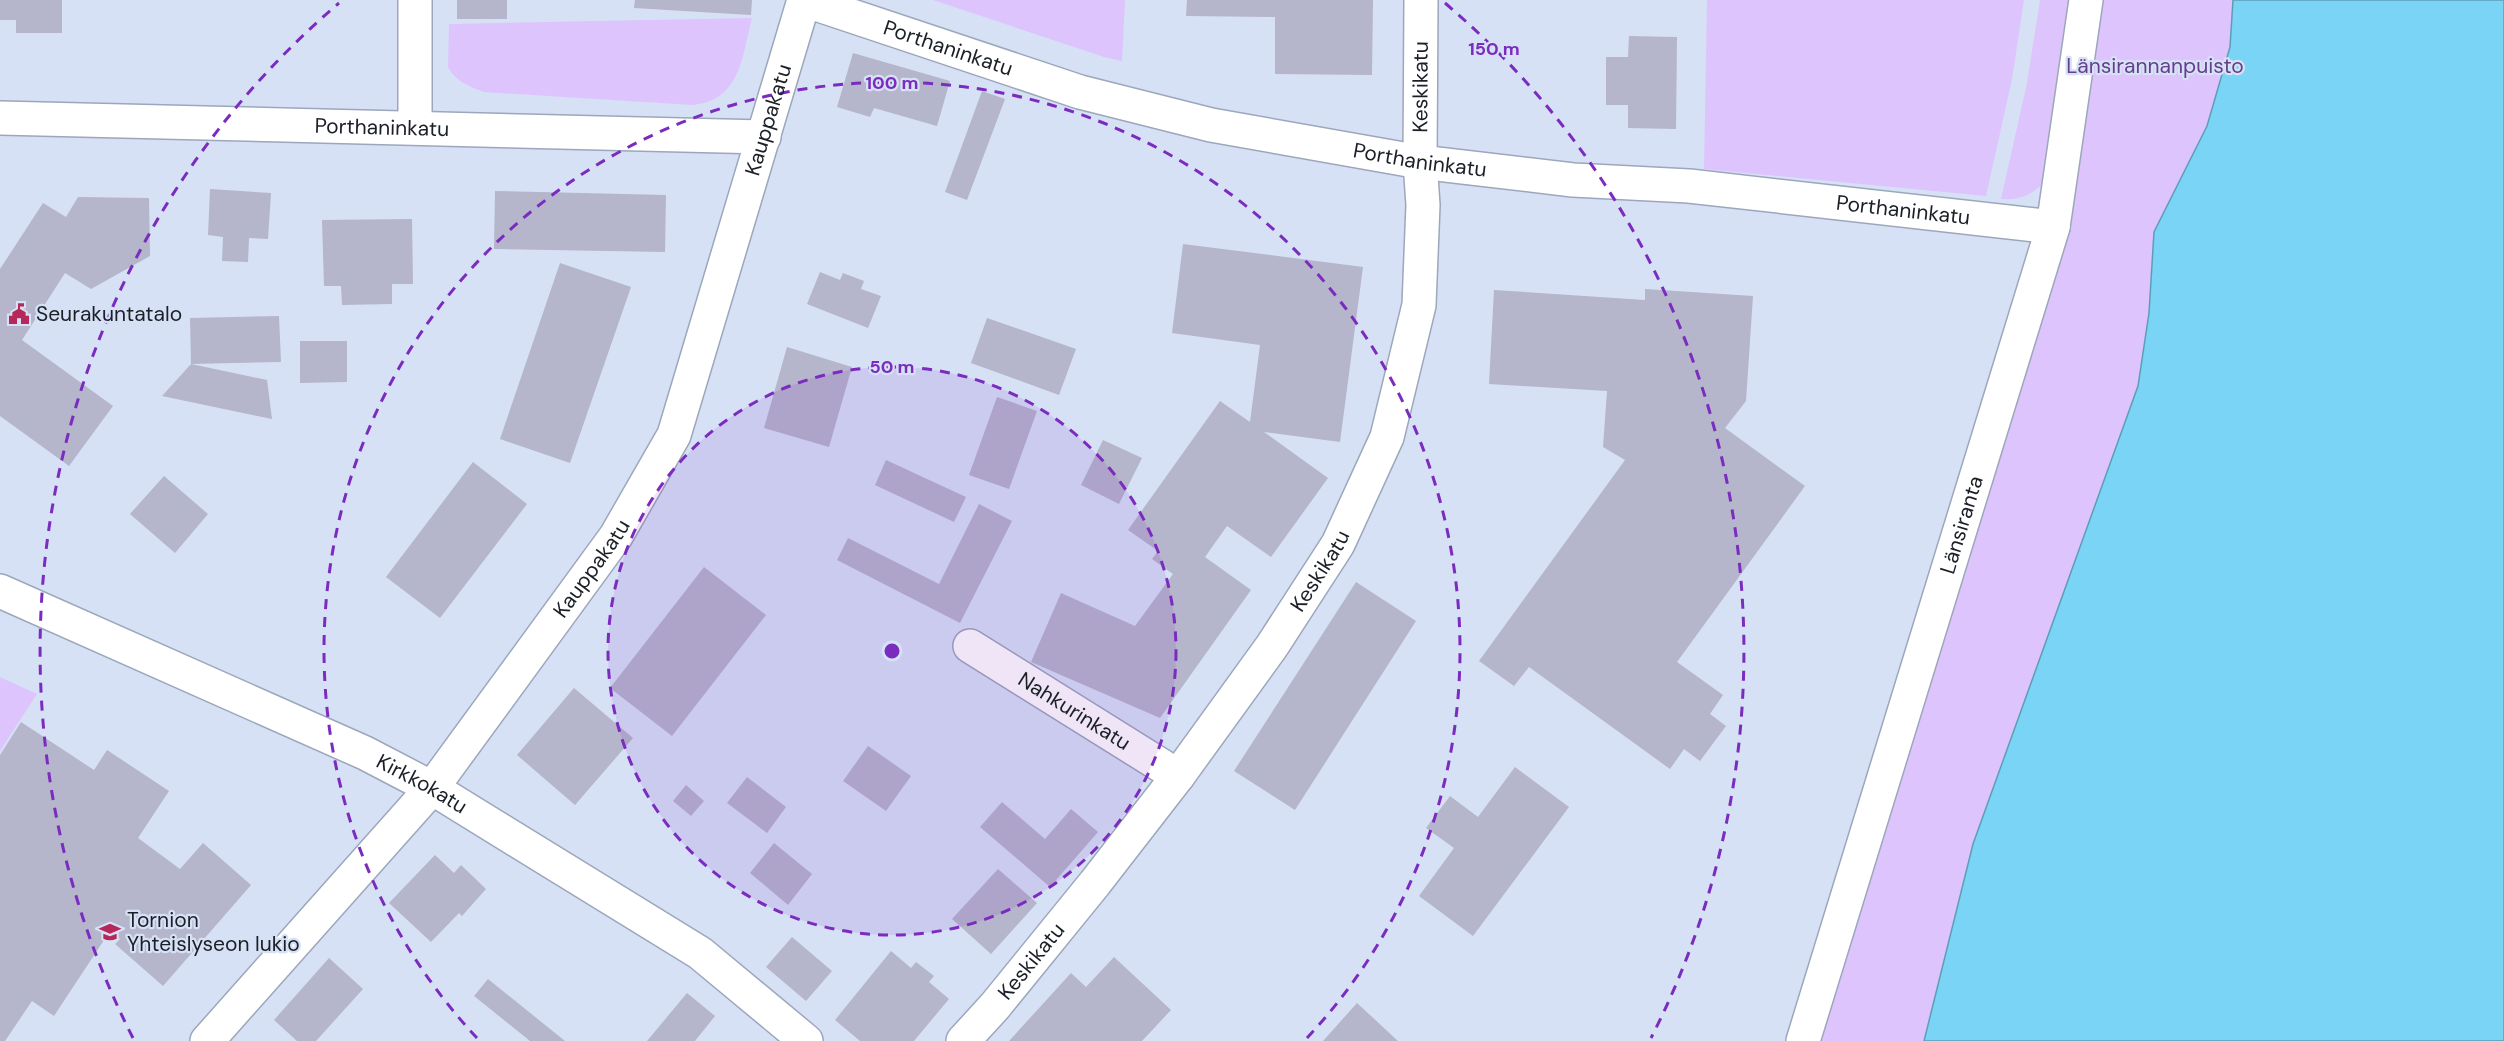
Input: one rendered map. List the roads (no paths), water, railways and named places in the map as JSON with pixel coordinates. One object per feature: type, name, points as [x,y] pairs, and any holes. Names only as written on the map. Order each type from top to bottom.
[{"type":"street","points":[[415,0],[415,127]]},
{"type":"street","name":"Porthaninkatu","points":[[804,0],[1080,92],[1211,125],[1420,162],[1573,180],[1689,186],[2053,227]]},
{"type":"street","name":"Kauppakatu","points":[[207,1041],[432,788],[616,536],[674,435],[804,0]]},
{"type":"street","name":"Keskikatu","points":[[963,1041],[1059,927],[1178,776],[1272,646],[1338,544],[1387,437],[1419,305],[1423,205],[1420,162],[1421,0]]},
{"type":"street","name":"Länsiranta","points":[[1803,1041],[2053,227],[2086,0]]},
{"type":"street","name":"Porthaninkatu","points":[[0,118],[764,137]]},
{"type":"street","name":"Kirkkokatu","points":[[0,591],[365,753],[432,788],[700,953],[807,1041]]},
{"type":"street","name":"Nahkurinkatu","points":[[970,646],[1178,776]]},
{"type":"water","points":[[2233,0],[2504,0],[2504,1041],[1924,1041],[1973,844],[2138,386],[2149,313],[2154,232],[2207,126],[2230,47]]},
{"type":"place","name":"Seurakuntatalo","points":[[19,314]]},
{"type":"place","name":"Tornion Yhteislyseon lukio","points":[[110,932]]},
{"type":"park label","name":"Länsirannanpuisto","points":[[2155,66]]}]
